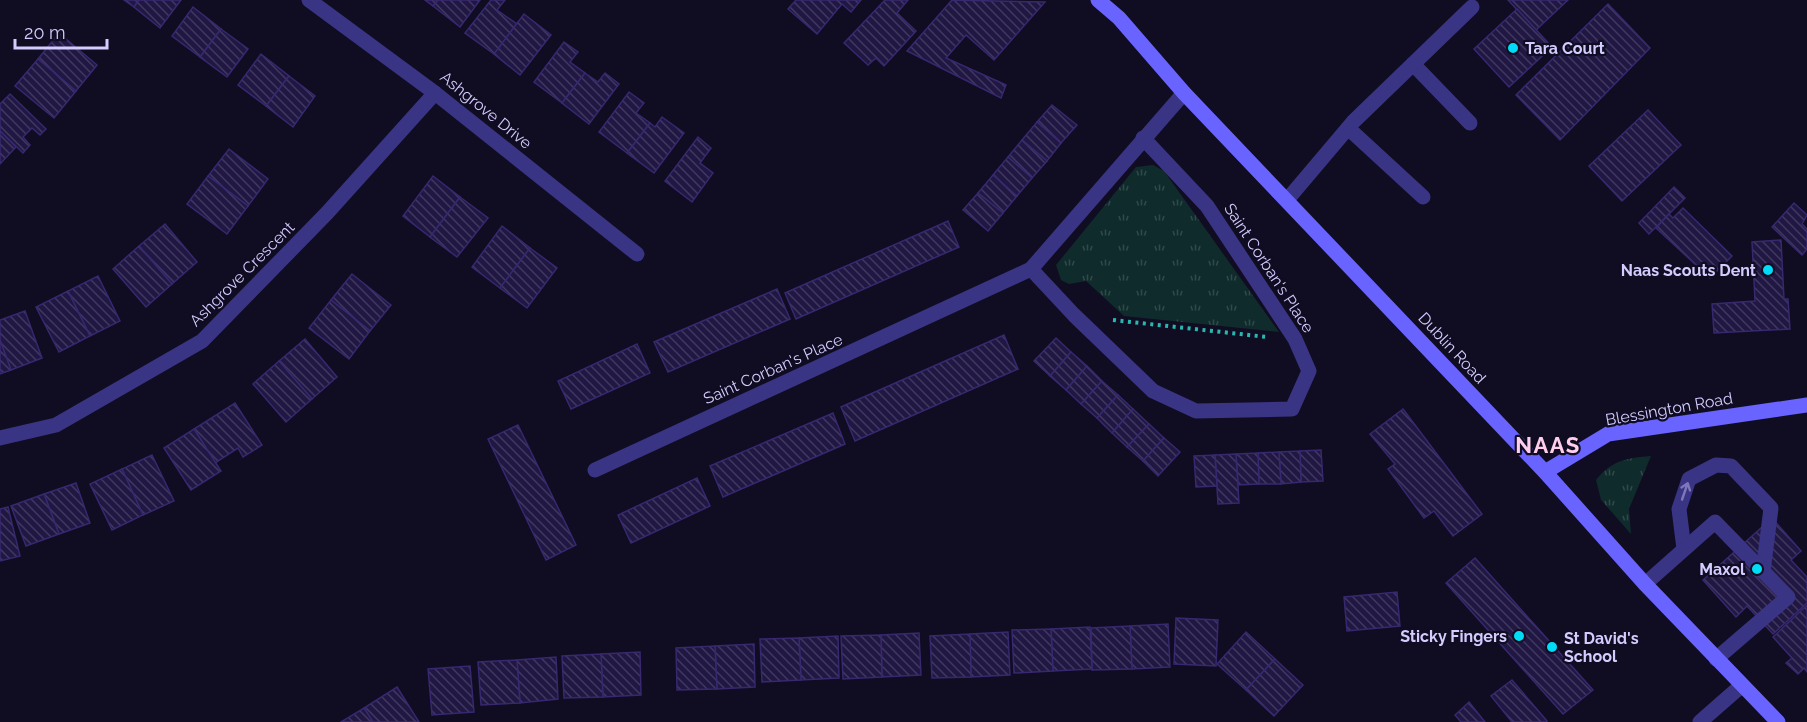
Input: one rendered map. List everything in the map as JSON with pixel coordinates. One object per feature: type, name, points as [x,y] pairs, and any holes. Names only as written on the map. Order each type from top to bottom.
[{"type":"main road","name":"Dublin Road","points":[[1098,0],[1119,18],[1184,93],[1545,472],[1645,584],[1778,722]]},
{"type":"main road","name":"Blessington Road","points":[[1545,472],[1608,434],[1807,405]]},
{"type":"street","name":"Ashgrove Drive","points":[[309,0],[435,93],[637,255]]},
{"type":"street","points":[[1287,200],[1348,128],[1472,7]]},
{"type":"street","points":[[1413,64],[1470,123]]},
{"type":"street","name":"Ashgrove Crescent","points":[[0,438],[56,424],[202,340],[327,213],[435,93]]},
{"type":"street","name":"Saint Corban's Place","points":[[595,470],[1031,269],[1184,93]]},
{"type":"street","points":[[1348,128],[1423,197]]},
{"type":"street","name":"Saint Corban's Place","points":[[1031,269],[1074,315],[1153,391],[1196,411],[1292,409],[1309,371],[1295,339],[1267,300],[1207,206],[1143,138]]},
{"type":"street","points":[[1684,549],[1679,509],[1689,479],[1716,465],[1731,466],[1771,508],[1763,572]]},
{"type":"street","points":[[1645,584],[1715,522],[1788,597],[1716,659]]},
{"type":"street","points":[[1700,722],[1741,686]]},
{"type":"path","points":[[1074,315],[1295,339]]},
{"type":"green space","points":[[1153,165],[1164,171],[1279,332],[1124,316],[1086,281],[1069,284],[1061,280],[1056,265],[1136,167]]},
{"type":"green space","points":[[1651,456],[1629,509],[1631,534],[1601,500],[1596,480],[1608,468],[1620,461]]},
{"type":"building","points":[[124,0],[139,0],[134,7]]},
{"type":"building","points":[[139,0],[181,0],[160,28],[134,7]]},
{"type":"building","points":[[425,0],[438,0],[433,6]]},
{"type":"building","points":[[438,0],[480,0],[460,27],[433,6]]},
{"type":"building","points":[[491,0],[505,0],[497,10],[517,24],[494,54],[465,33]]},
{"type":"building","points":[[796,0],[861,0],[851,12],[842,4],[817,34],[788,9]]},
{"type":"building","points":[[885,0],[908,0],[897,13],[916,31],[884,66],[876,58],[868,65],[844,43]]},
{"type":"building","points":[[952,0],[1045,2],[994,60],[966,35],[946,58],[1006,85],[1001,98],[907,51]]},
{"type":"building","name":"Tara Court","points":[[1508,0],[1568,0],[1536,30]]},
{"type":"building","points":[[1608,4],[1650,48],[1560,140],[1516,95]]},
{"type":"building","points":[[193,7],[221,29],[200,57],[172,36]]},
{"type":"building","name":"Tara Court","points":[[1517,9],[1552,47],[1509,87],[1474,49]]},
{"type":"building","points":[[524,14],[551,35],[520,75],[494,54]]},
{"type":"building","points":[[221,29],[248,49],[227,77],[200,57]]},
{"type":"building","points":[[59,33],[97,65],[76,91],[38,59]]},
{"type":"building","points":[[564,42],[578,52],[570,62],[585,73],[562,103],[534,82]]},
{"type":"building","points":[[261,54],[289,76],[266,106],[238,85]]},
{"type":"building","points":[[38,59],[76,91],[54,118],[15,86]]},
{"type":"building","points":[[585,73],[598,82],[605,73],[619,84],[589,124],[562,103]]},
{"type":"building","points":[[289,76],[315,96],[293,127],[266,106]]},
{"type":"building","points":[[629,92],[644,103],[636,113],[650,123],[627,153],[599,132]]},
{"type":"building","points":[[10,94],[46,129],[40,135],[32,128],[23,137],[30,145],[23,153],[0,131],[0,104]]},
{"type":"building","points":[[1052,105],[1077,125],[1061,143],[1037,122]]},
{"type":"building","points":[[1648,110],[1681,145],[1622,201],[1589,166]]},
{"type":"building","points":[[662,117],[684,133],[654,173],[627,153],[650,123],[655,127]]},
{"type":"building","points":[[1037,122],[1061,143],[1047,161],[1022,140]]},
{"type":"building","points":[[0,131],[16,147],[0,164]]},
{"type":"building","points":[[698,137],[711,148],[700,163],[713,173],[692,202],[665,181]]},
{"type":"building","points":[[1022,140],[1047,161],[1032,178],[1008,157]]},
{"type":"building","points":[[229,149],[268,179],[248,206],[208,176]]},
{"type":"building","points":[[1008,157],[1032,178],[1017,196],[993,175]]},
{"type":"building","points":[[993,175],[1017,196],[1003,213],[978,193]]},
{"type":"building","points":[[208,176],[248,206],[227,234],[187,204]]},
{"type":"building","points":[[433,176],[460,197],[430,237],[403,216]]},
{"type":"building","points":[[1674,187],[1685,198],[1649,234],[1639,223]]},
{"type":"building","points":[[978,193],[1003,213],[988,231],[963,210]]},
{"type":"building","points":[[460,197],[488,218],[457,257],[430,237]]},
{"type":"building","points":[[1794,203],[1807,215],[1802,224],[1807,229],[1807,249],[1802,255],[1772,227]]},
{"type":"building","points":[[1683,208],[1732,256],[1710,278],[1656,228],[1669,214],[1673,218]]},
{"type":"building","points":[[948,221],[959,247],[796,319],[785,293]]},
{"type":"building","points":[[165,224],[197,262],[172,284],[139,246]]},
{"type":"building","points":[[502,226],[530,248],[500,288],[472,267]]},
{"type":"building","name":"Naas Scouts Dent","points":[[1781,240],[1784,299],[1788,299],[1790,329],[1714,333],[1712,304],[1755,301],[1752,242]]},
{"type":"building","points":[[139,246],[172,284],[146,307],[113,269]]},
{"type":"building","points":[[530,248],[557,268],[527,308],[500,288]]},
{"type":"building","points":[[352,274],[391,305],[370,331],[331,300]]},
{"type":"building","points":[[98,276],[120,321],[90,336],[68,291]]},
{"type":"building","points":[[777,289],[790,319],[668,372],[654,342]]},
{"type":"building","points":[[68,291],[90,336],[59,352],[36,307]]},
{"type":"building","points":[[331,300],[370,331],[349,359],[309,328]]},
{"type":"building","points":[[25,311],[42,358],[11,370],[0,340],[0,320]]},
{"type":"building","points":[[1004,335],[1018,369],[855,441],[841,407]]},
{"type":"building","points":[[1056,338],[1071,352],[1050,376],[1034,361]]},
{"type":"building","points":[[305,339],[337,377],[312,399],[279,361]]},
{"type":"building","points":[[0,340],[11,370],[0,374]]},
{"type":"building","points":[[637,344],[650,373],[571,409],[558,381]]},
{"type":"building","points":[[1071,352],[1087,366],[1066,390],[1050,376]]},
{"type":"building","points":[[279,361],[312,399],[286,422],[253,384]]},
{"type":"building","points":[[1087,366],[1102,381],[1081,404],[1066,390]]},
{"type":"building","points":[[1102,381],[1118,395],[1097,418],[1081,404]]},
{"type":"building","points":[[1118,395],[1133,409],[1112,433],[1097,418]]},
{"type":"building","points":[[235,403],[262,445],[243,457],[238,448],[215,463],[194,429]]},
{"type":"building","points":[[1133,409],[1149,424],[1127,447],[1112,433]]},
{"type":"building","points":[[1403,409],[1482,514],[1453,536],[1434,511],[1424,518],[1388,469],[1395,464],[1370,434]]},
{"type":"building","points":[[833,413],[845,444],[723,497],[710,466]]},
{"type":"building","points":[[1149,424],[1164,438],[1143,461],[1127,447]]},
{"type":"building","points":[[518,425],[576,545],[546,560],[488,439]]},
{"type":"building","points":[[194,429],[221,471],[191,490],[164,448]]},
{"type":"building","points":[[1164,438],[1180,452],[1158,476],[1143,461]]},
{"type":"building","points":[[1321,450],[1323,481],[1301,482],[1300,451]]},
{"type":"building","points":[[1300,451],[1301,482],[1281,484],[1279,452]]},
{"type":"building","points":[[1279,452],[1281,484],[1259,484],[1258,453]]},
{"type":"building","points":[[1258,453],[1259,484],[1238,485],[1236,454]]},
{"type":"building","points":[[1236,454],[1239,503],[1218,504],[1215,455]]},
{"type":"building","points":[[152,455],[174,501],[143,515],[122,469]]},
{"type":"building","points":[[1215,455],[1217,486],[1196,487],[1194,456]]},
{"type":"building","points":[[122,469],[143,515],[112,530],[90,484]]},
{"type":"building","points":[[697,478],[710,506],[631,543],[618,515]]},
{"type":"building","points":[[76,483],[90,523],[59,534],[44,494]]},
{"type":"building","points":[[44,494],[59,534],[26,546],[11,506]]},
{"type":"building","points":[[8,507],[20,556],[0,561],[0,509]]},
{"type":"building","name":"Maxol","points":[[1772,518],[1801,551],[1791,560],[1807,577],[1807,603],[1773,634],[1747,606],[1736,617],[1703,580]]},
{"type":"building","name":"Sticky Fingers","points":[[1475,558],[1593,690],[1563,714],[1446,583]]},
{"type":"building","points":[[1397,592],[1400,626],[1347,631],[1344,597]]},
{"type":"building","points":[[1807,605],[1807,672],[1804,668],[1798,674],[1786,663],[1792,658],[1773,637]]},
{"type":"building","points":[[1176,618],[1218,620],[1216,666],[1174,664]]},
{"type":"building","points":[[1168,624],[1170,667],[1132,669],[1130,626]]},
{"type":"building","points":[[1130,626],[1132,669],[1092,670],[1091,628]]},
{"type":"building","points":[[1090,627],[1092,669],[1053,671],[1051,629]]},
{"type":"building","points":[[1051,629],[1053,671],[1014,673],[1012,630]]},
{"type":"building","points":[[1008,632],[1010,675],[971,677],[970,634]]},
{"type":"building","points":[[1246,632],[1275,659],[1246,690],[1217,664]]},
{"type":"building","points":[[919,633],[921,675],[882,677],[881,635]]},
{"type":"building","points":[[970,634],[971,677],[932,678],[930,636]]},
{"type":"building","points":[[881,635],[882,677],[843,679],[841,636]]},
{"type":"building","points":[[838,636],[839,678],[801,680],[799,638]]},
{"type":"building","points":[[799,638],[801,680],[762,682],[760,639]]},
{"type":"building","points":[[754,644],[755,687],[717,689],[715,646]]},
{"type":"building","points":[[715,646],[717,689],[677,690],[676,648]]},
{"type":"building","points":[[640,652],[641,695],[603,697],[601,654]]},
{"type":"building","points":[[601,654],[603,697],[564,698],[562,656]]},
{"type":"building","points":[[556,657],[558,699],[520,703],[517,660]]},
{"type":"building","points":[[1275,659],[1303,685],[1274,716],[1246,690]]},
{"type":"building","points":[[517,660],[520,703],[481,705],[478,662]]},
{"type":"building","points":[[470,666],[474,712],[432,715],[428,669]]},
{"type":"building","points":[[1512,680],[1546,722],[1512,722],[1491,696]]},
{"type":"building","points":[[397,687],[419,722],[373,722],[364,708]]},
{"type":"building","points":[[1469,702],[1485,722],[1461,722],[1455,715]]},
{"type":"building","points":[[364,708],[373,722],[341,722]]},
{"type":"place","name":"Tara Court","points":[[1513,48]]},
{"type":"place","name":"Naas Scouts Dent","points":[[1768,270]]},
{"type":"place","name":"Maxol","points":[[1757,569]]},
{"type":"place","name":"Sticky Fingers","points":[[1519,636]]},
{"type":"place","name":"St David's School","points":[[1552,647]]},
{"type":"district","name":"NAAS","points":[[1548,445]]}]
